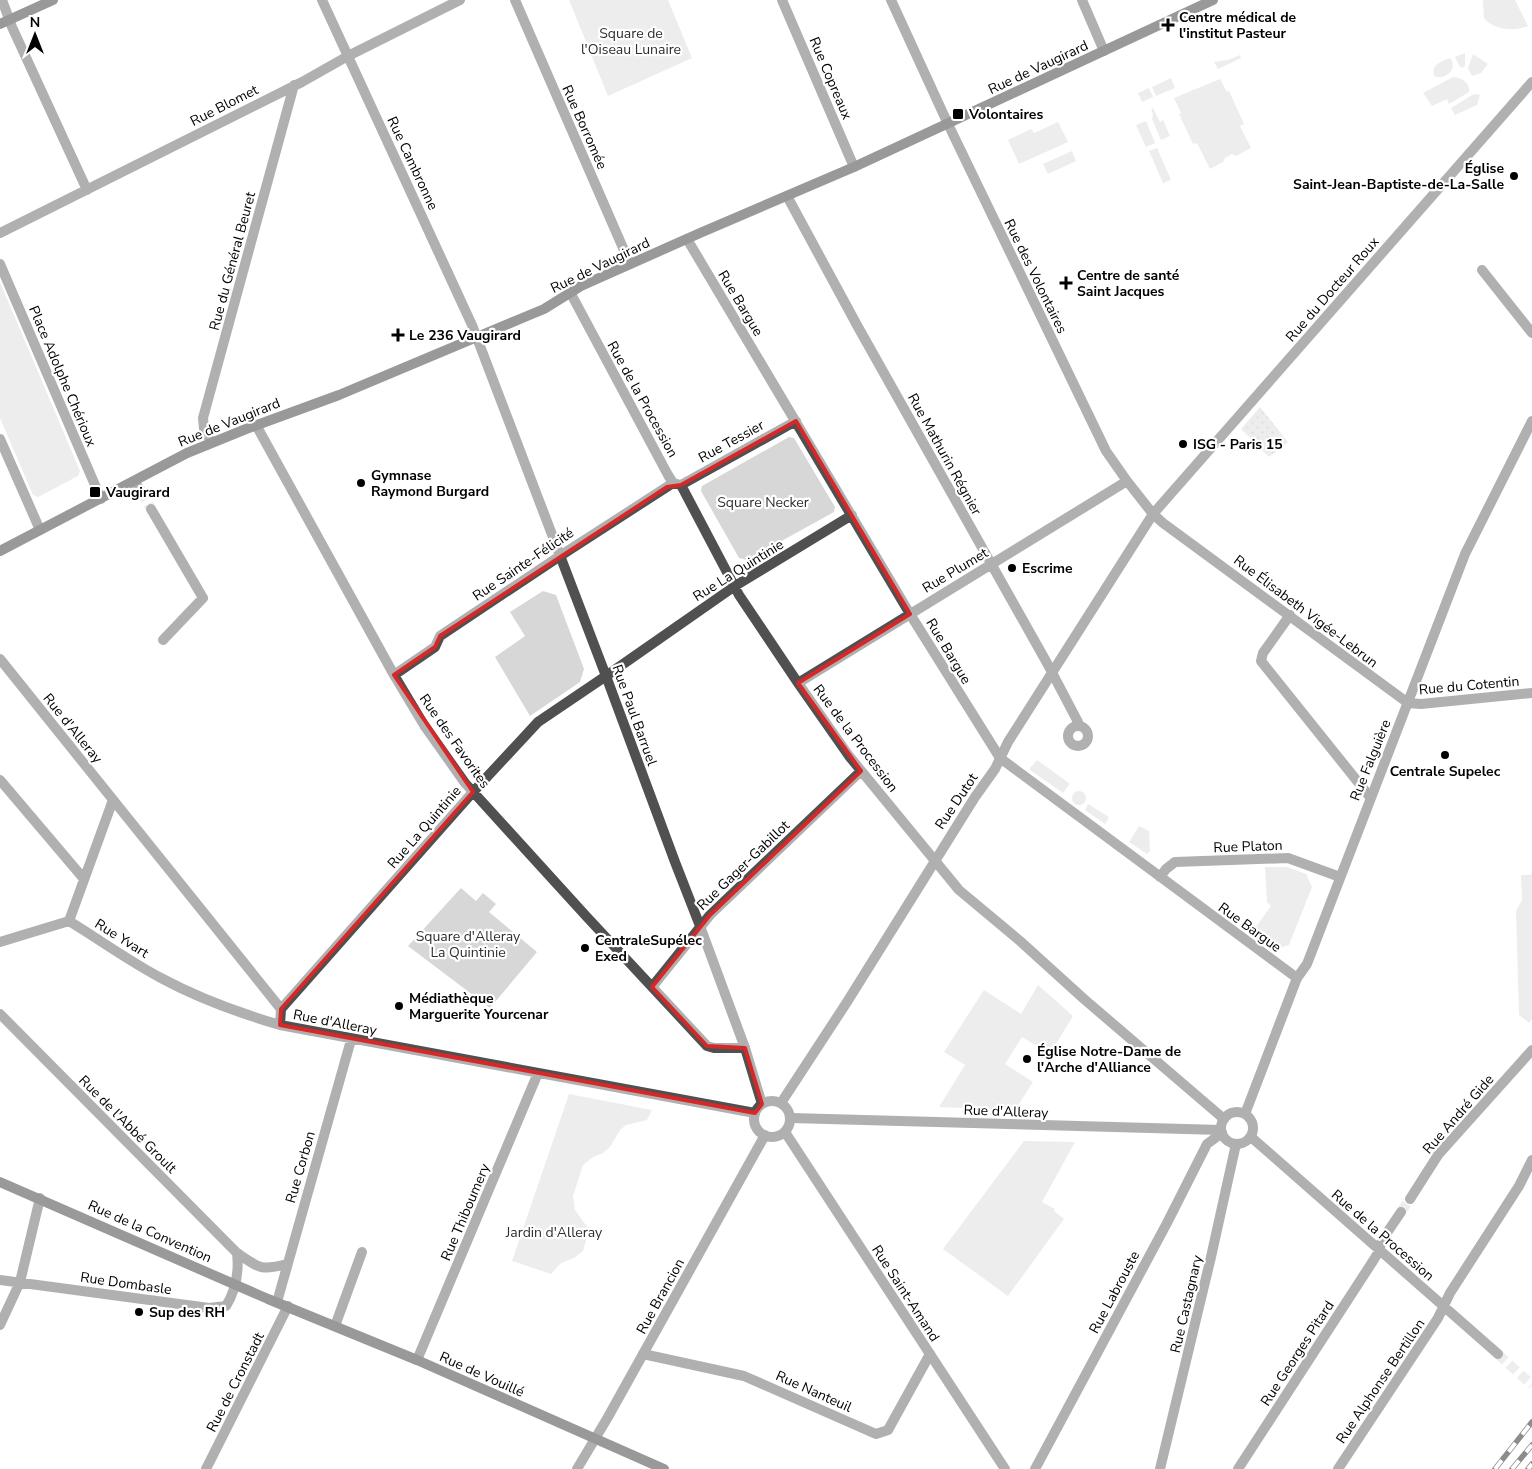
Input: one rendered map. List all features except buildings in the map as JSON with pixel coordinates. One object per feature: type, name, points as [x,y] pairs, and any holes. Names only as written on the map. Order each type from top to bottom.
[{"type":"main road","points":[[5,22],[53,0]]},
{"type":"main road","name":"Rue de Vaugirard","points":[[0,551],[211,442],[339,395],[477,338],[544,308],[570,292],[630,264],[854,167],[1213,0]]},
{"type":"main road","name":"Rue de la Convention","points":[[0,1182],[288,1306]]},
{"type":"main road","name":"Rue de Vouillé","points":[[288,1306],[417,1360],[664,1469]]},
{"type":"street","points":[[2,0],[5,22],[87,190]]},
{"type":"street","name":"Rue Cambronne","points":[[322,0],[477,338]]},
{"type":"street","name":"Rue Blomet","points":[[0,233],[460,0]]},
{"type":"street","name":"Rue Borromée","points":[[515,0],[630,264]]},
{"type":"street","name":"Rue Copreaux","points":[[782,0],[854,167]]},
{"type":"street","name":"Rue des Volontaires","points":[[892,0],[948,124],[1106,451],[1153,514],[1189,540]]},
{"type":"street","points":[[1082,0],[1104,51]]},
{"type":"street","name":"Rue du Docteur Roux","points":[[1153,514],[1532,82]]},
{"type":"street","name":"Rue du Général Beuret","points":[[211,442],[204,429],[203,418],[294,85]]},
{"type":"street","name":"Rue Mathurin Régnier","points":[[787,196],[858,327],[1052,673],[1078,722],[1078,726]]},
{"type":"street","name":"Rue Bargue","points":[[687,238],[910,614],[1000,758],[1297,978]]},
{"type":"street","name":"Place Adolphe Chérioux","points":[[0,264],[101,499]]},
{"type":"street","points":[[1482,270],[1532,333]]},
{"type":"street","name":"Rue de la Procession","points":[[570,292],[735,586],[798,683],[861,771],[958,890],[1020,941],[1224,1119]]},
{"type":"street","name":"Rue Paul Barruel","points":[[477,338],[606,676],[674,862],[700,926],[745,1048],[762,1104]]},
{"type":"street","name":"Rue Tessier","points":[[677,484],[796,420]]},
{"type":"street","name":"Rue Falguière","points":[[1245,1114],[1297,978],[1307,964],[1370,797],[1408,703],[1413,684],[1465,554],[1532,421]]},
{"type":"street","name":"Rue des Favorites","points":[[256,425],[394,675],[424,725],[473,792],[707,1046],[714,1048],[745,1048]]},
{"type":"street","points":[[0,439],[40,530]]},
{"type":"street","points":[[134,481],[140,491]]},
{"type":"street","name":"Rue Plumet","points":[[798,683],[1127,481]]},
{"type":"street","name":"Rue Sainte-Félicité","points":[[394,675],[436,647],[440,636],[560,556],[677,484]]},
{"type":"street","points":[[151,509],[203,598],[163,640]]},
{"type":"street","name":"Rue Dutot","points":[[781,1103],[847,1002],[975,796],[995,769],[1052,673],[1153,514]]},
{"type":"street","name":"Rue La Quintinie","points":[[281,1009],[473,792],[538,722],[735,586],[852,515]]},
{"type":"street","name":"Rue Élisabeth Vigée-Lebrun","points":[[1189,540],[1408,703]]},
{"type":"street","points":[[1290,615],[1263,653],[1261,661],[1370,797]]},
{"type":"street","name":"Rue d'Alleray","points":[[0,659],[281,1009],[280,1025],[351,1040],[755,1113]]},
{"type":"street","name":"Rue du Cotentin","points":[[1408,703],[1420,704],[1532,693]]},
{"type":"street","name":"Rue Gager-Gabillot","points":[[652,987],[700,926],[861,771]]},
{"type":"street","points":[[0,780],[84,879]]},
{"type":"street","points":[[0,942],[69,921],[113,800]]},
{"type":"street","name":"Rue Platon","points":[[1160,877],[1175,862],[1288,858],[1340,877]]},
{"type":"street","name":"Rue Yvart","points":[[69,921],[160,977],[193,994],[255,1018],[280,1025]]},
{"type":"street","name":"Rue de l'Abbé Groult","points":[[0,1014],[237,1253],[263,1268],[287,1264]]},
{"type":"street","name":"Rue Corbon","points":[[277,1302],[351,1040]]},
{"type":"street","name":"Rue André Gide","points":[[1410,1199],[1438,1155],[1532,1050]]},
{"type":"street","name":"Rue Thiboumery","points":[[417,1360],[538,1073]]},
{"type":"street","points":[[770,1101],[781,1103],[787,1108],[790,1118],[789,1126],[785,1132],[775,1137],[765,1135],[756,1126],[755,1113],[762,1104],[770,1101]]},
{"type":"street","points":[[1234,1113],[1245,1114],[1252,1122],[1251,1137],[1247,1141],[1236,1144],[1227,1140],[1222,1131],[1224,1119],[1234,1113]]},
{"type":"street","name":"Rue d'Alleray","points":[[790,1118],[1222,1131]]},
{"type":"street","name":"Rue Labrouste","points":[[1035,1469],[1167,1224],[1207,1144],[1222,1131]]},
{"type":"street","name":"Rue Saint-Amand","points":[[785,1132],[1005,1469]]},
{"type":"street","name":"Rue Brancion","points":[[577,1469],[765,1135]]},
{"type":"street","name":"Rue de la Procession","points":[[1251,1137],[1498,1354]]},
{"type":"street","name":"Rue Castagnary","points":[[1160,1469],[1236,1144]]},
{"type":"street","name":"Rue Alphonse Bertillon","points":[[1338,1469],[1438,1318],[1450,1293],[1519,1186],[1532,1160]]},
{"type":"street","points":[[0,1325],[20,1282],[40,1198]]},
{"type":"street","points":[[1379,1251],[1382,1240],[1401,1212]]},
{"type":"street","name":"Rue Georges Pitard","points":[[1238,1469],[1379,1251]]},
{"type":"street","points":[[335,1326],[362,1252]]},
{"type":"street","points":[[235,1284],[239,1267],[237,1253]]},
{"type":"street","name":"Rue Dombasle","points":[[0,1280],[209,1308],[226,1306],[235,1284]]},
{"type":"street","name":"Rue de Cronstadt","points":[[206,1469],[288,1306]]},
{"type":"street","name":"Rue Nanteuil","points":[[643,1354],[744,1376],[876,1434],[888,1430],[930,1354]]},
{"type":"highlighted area","points":[[796,421],[910,614],[798,683],[861,771],[710,915],[652,987],[707,1046],[745,1048],[762,1104],[755,1113],[280,1025],[281,1009],[473,792],[394,675],[435,647],[440,636],[667,487],[681,485]]},
{"type":"green space","name":"Square de l'Oiseau Lunaire","points":[[569,0],[668,0],[692,58],[608,96]]},
{"type":"green space","points":[[1483,0],[1515,0],[1528,26],[1517,29],[1505,29],[1493,25],[1484,18]]},
{"type":"green space","points":[[1465,53],[1465,65],[1463,68],[1460,67],[1455,57]]},
{"type":"green space","points":[[1473,54],[1488,64],[1481,73],[1472,76],[1468,68]]},
{"type":"green space","points":[[1240,55],[1241,58],[1218,69],[1214,62],[1228,60]]},
{"type":"green space","points":[[1450,58],[1453,66],[1450,73],[1442,77],[1434,76],[1435,66]]},
{"type":"green space","points":[[1453,77],[1465,81],[1469,92],[1449,104],[1447,99],[1432,106],[1423,93]]},
{"type":"green space","points":[[1171,78],[1175,88],[1156,96],[1152,87]]},
{"type":"green space","points":[[1220,79],[1227,92],[1229,91],[1244,124],[1240,126],[1251,148],[1236,156],[1232,154],[1225,158],[1223,162],[1210,169],[1197,143],[1193,144],[1174,98]]},
{"type":"green space","points":[[1149,88],[1153,97],[1142,102],[1138,93]]},
{"type":"green space","points":[[1472,95],[1480,95],[1477,105],[1455,115],[1451,108]]},
{"type":"green space","points":[[1153,108],[1160,122],[1163,120],[1170,136],[1161,140],[1152,119],[1151,109]]},
{"type":"green space","points":[[1146,121],[1155,143],[1146,147],[1136,125]]},
{"type":"green space","points":[[1058,122],[1068,142],[1019,164],[1008,140],[1031,129],[1034,133]]},
{"type":"green space","points":[[1157,148],[1171,180],[1163,183],[1149,151]]},
{"type":"green space","points":[[1072,151],[1076,161],[1048,174],[1043,164]]},
{"type":"green space","points":[[0,282],[80,471],[78,476],[38,497],[33,495],[0,418]]},
{"type":"green space","points":[[1260,407],[1288,442],[1269,457],[1241,429]]},
{"type":"green space","name":"Square Necker","points":[[789,437],[794,438],[835,507],[834,512],[747,560],[739,558],[701,491],[702,486]]},
{"type":"green space","points":[[543,591],[556,595],[584,669],[580,682],[530,716],[495,657],[525,636],[510,612]]},
{"type":"green space","points":[[1037,760],[1069,783],[1063,793],[1030,770]]},
{"type":"green space","points":[[1079,791],[1084,793],[1086,798],[1084,803],[1079,805],[1074,803],[1072,798],[1074,793]]},
{"type":"green space","points":[[1088,804],[1109,817],[1105,824],[1085,810]]},
{"type":"green space","points":[[1139,826],[1149,831],[1150,851],[1147,854],[1129,842]]},
{"type":"green space","points":[[1265,867],[1287,867],[1306,874],[1312,887],[1289,945],[1276,949],[1253,931],[1271,906],[1267,902]]},
{"type":"green space","points":[[1532,873],[1532,1019],[1529,1023],[1519,1015],[1516,911],[1522,900],[1521,875],[1530,875]]},
{"type":"green space","name":"Square d'Alleray La Quintinie","points":[[461,888],[476,901],[483,893],[496,904],[489,912],[537,952],[490,1008],[408,946]]},
{"type":"green space","points":[[1038,985],[1073,1016],[1050,1054],[1022,1037],[1005,1064],[1033,1082],[1015,1110],[939,1107],[965,1065],[944,1052],[984,990],[1021,1014]]},
{"type":"green space","name":"Jardin d'Alleray","points":[[569,1094],[652,1110],[647,1120],[626,1125],[620,1130],[610,1147],[583,1165],[573,1196],[575,1210],[588,1228],[583,1251],[574,1258],[561,1263],[551,1274],[512,1261]]},
{"type":"green space","points":[[1024,1141],[1075,1142],[1042,1202],[1055,1209],[1054,1211],[1064,1219],[1008,1296],[943,1249]]},
{"type":"tunnel","points":[[141,491],[151,509]]},
{"type":"tunnel","points":[[1401,1212],[1410,1199]]},
{"type":"tunnel","points":[[1498,1354],[1532,1385]]},
{"type":"railway","points":[[1495,1469],[1532,1422]]},
{"type":"railway","points":[[1512,1469],[1532,1445]]},
{"type":"railway","points":[[1528,1469],[1532,1464]]},
{"type":"place","name":"Centre médical de l'institut Pasteur","points":[[1168,25]]},
{"type":"place","name":"Volontaires","points":[[958,114]]},
{"type":"place","name":"Église Saint-Jean-Baptiste-de-La-Salle","points":[[1514,176]]},
{"type":"place","name":"Centre de santé Saint Jacques","points":[[1066,283]]},
{"type":"place","name":"Le 236 Vaugirard","points":[[398,335]]},
{"type":"place","name":"ISG - Paris 15","points":[[1183,444]]},
{"type":"place","name":"Gymnase Raymond Burgard","points":[[361,483]]},
{"type":"place","name":"Vaugirard","points":[[95,492]]},
{"type":"place","name":"Escrime","points":[[1012,568]]},
{"type":"place","name":"Centrale Supelec","points":[[1445,755]]},
{"type":"place","name":"CentraleSupélec Exed","points":[[585,948]]},
{"type":"place","name":"Médiathèque Marguerite Yourcenar","points":[[399,1006]]},
{"type":"place","name":"Église Notre-Dame de l'Arche d'Alliance","points":[[1027,1059]]},
{"type":"place","name":"Sup des RH","points":[[139,1312]]}]
